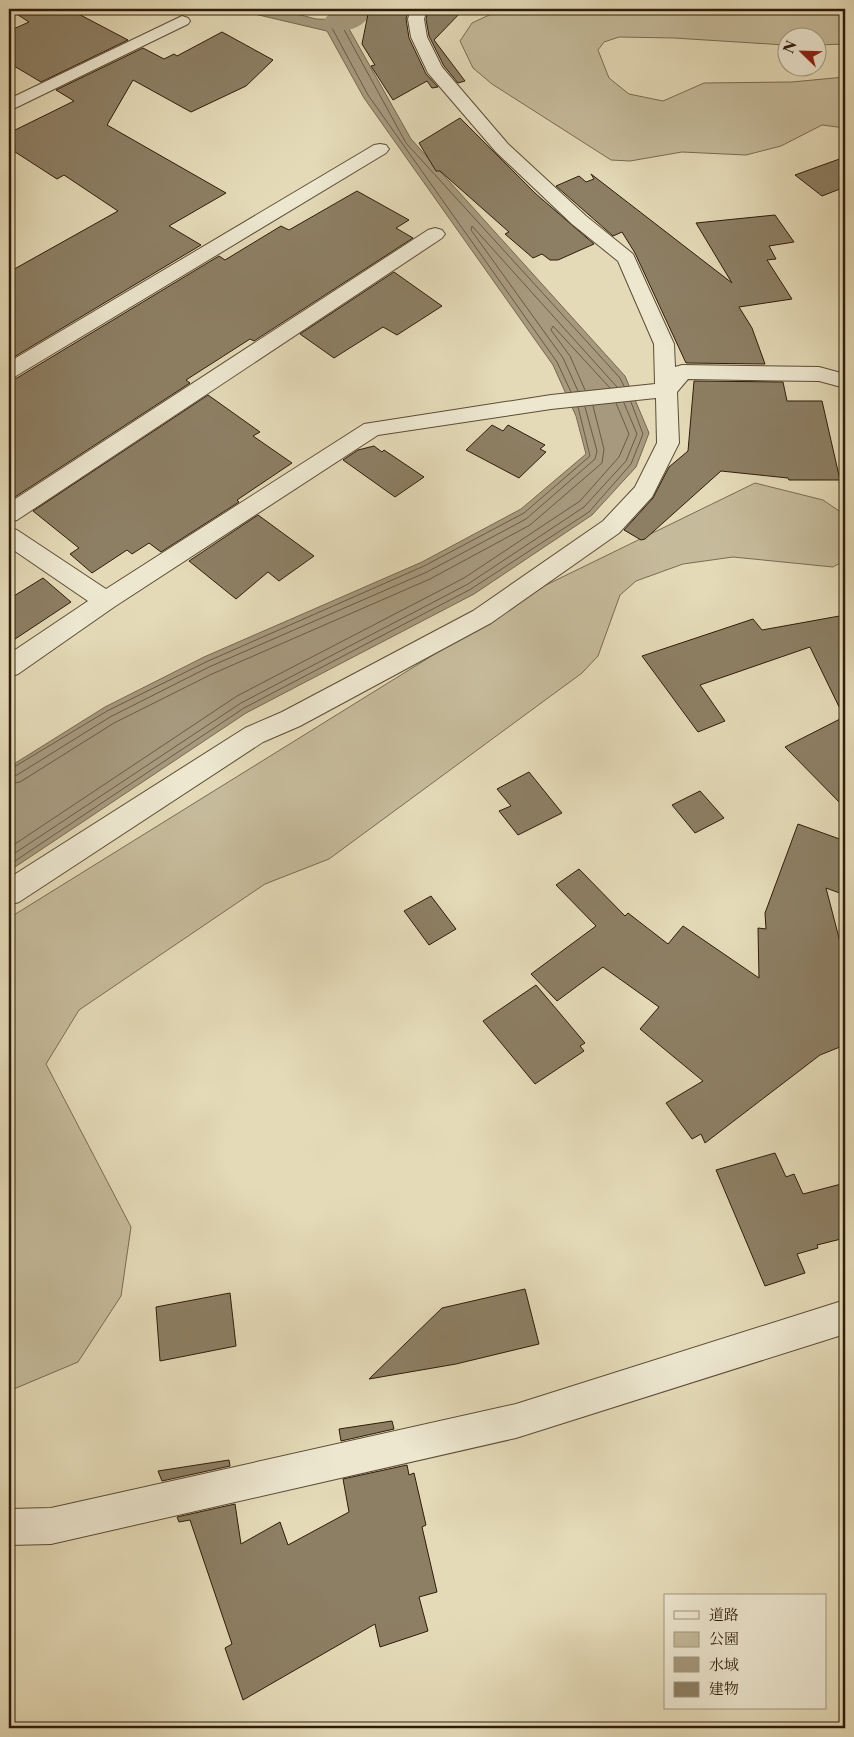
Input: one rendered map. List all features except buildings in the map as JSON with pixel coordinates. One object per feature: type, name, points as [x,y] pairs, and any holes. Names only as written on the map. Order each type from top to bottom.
[{"type":"street","points":[[9,893],[254,735],[291,719],[482,616],[611,526],[644,492],[666,446],[667,390],[664,344],[626,258],[579,220],[502,148],[434,69],[419,37],[416,19],[420,9]]},
{"type":"street","points":[[9,106],[182,21]]},
{"type":"street","points":[[9,371],[380,149]]},
{"type":"street","points":[[9,514],[435,234]]},
{"type":"street","points":[[9,667],[106,601],[372,429],[551,402],[667,390],[682,372],[819,374],[845,381]]},
{"type":"street","points":[[9,536],[106,601]]},
{"type":"street","points":[[9,1527],[51,1526],[516,1421],[845,1317]]},
{"type":"green space","points":[[502,9],[845,9],[845,44],[826,45],[826,28],[776,28],[776,44],[674,38],[619,37],[604,42],[598,50],[609,78],[629,94],[663,101],[704,83],[792,82],[845,77],[845,128],[822,125],[781,146],[746,155],[682,152],[630,161],[611,160],[492,84],[473,68],[460,41],[472,23]]},
{"type":"green space","points":[[755,483],[823,500],[845,515],[845,560],[833,567],[733,557],[683,564],[636,581],[620,595],[598,656],[582,673],[329,859],[265,884],[79,1010],[46,1064],[131,1227],[121,1296],[78,1362],[9,1391],[9,918],[546,585]]},
{"type":"water","points":[[233,9],[278,9],[316,19],[344,20],[411,139],[625,376],[649,433],[636,467],[592,515],[474,594],[246,713],[9,871],[9,767],[105,707],[204,657],[422,562],[521,509],[586,454],[576,416],[553,365],[364,98],[327,31]]},
{"type":"waterway","points":[[344,20],[356,9]]}]
